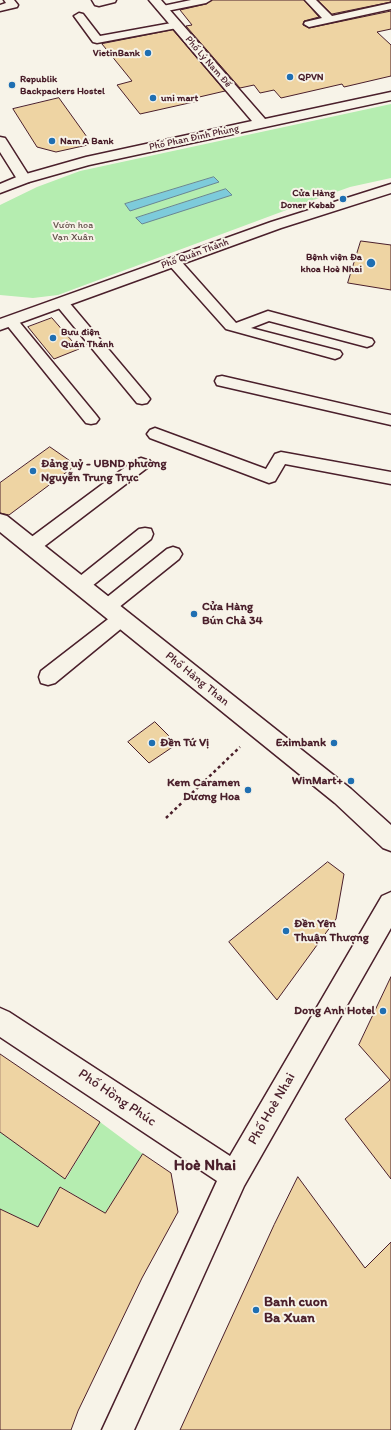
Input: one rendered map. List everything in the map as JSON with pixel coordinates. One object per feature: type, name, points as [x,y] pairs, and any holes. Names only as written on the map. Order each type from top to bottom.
[{"type":"street","name":"Phố Lý Nam Đế","points":[[158,4],[261,123]]},
{"type":"street","name":"Phố Phan Đình Phùng","points":[[0,189],[24,178],[86,161],[391,96]]},
{"type":"street","points":[[0,140],[24,178]]},
{"type":"street","name":"Phố Quán Thánh","points":[[5,323],[348,201],[391,188]]},
{"type":"street","name":"Phố Hàng Than","points":[[0,520],[343,796],[391,840]]},
{"type":"street","name":"Phố Hoè Nhai","points":[[118,1430],[234,1176],[391,904]]},
{"type":"street","name":"Phố Hồng Phúc","points":[[0,1020],[234,1176]]},
{"type":"lane","points":[[0,8],[13,5],[9,0]]},
{"type":"lane","points":[[97,0],[99,2],[111,0]]},
{"type":"lane","points":[[158,4],[206,0]]},
{"type":"lane","points":[[310,0],[330,19]]},
{"type":"lane","points":[[309,24],[391,6]]},
{"type":"lane","points":[[79,16],[97,40],[177,25]]},
{"type":"lane","points":[[174,262],[231,326],[335,354]]},
{"type":"lane","points":[[62,302],[142,399]]},
{"type":"lane","points":[[237,328],[268,316],[367,342]]},
{"type":"lane","points":[[5,323],[91,419]]},
{"type":"lane","points":[[222,381],[391,420]]},
{"type":"lane","points":[[155,434],[269,477],[281,458],[391,478]]},
{"type":"lane","points":[[32,546],[141,464]]},
{"type":"lane","points":[[81,585],[145,534]]},
{"type":"lane","points":[[48,677],[173,554]]},
{"type":"path","points":[[166,818],[259,729]]},
{"type":"green space","name":"Vườn hoa Vạn Xuân","points":[[391,104],[391,178],[350,187],[58,295],[33,298],[0,295],[0,205],[37,187],[80,171]]},
{"type":"green space","points":[[100,1122],[143,1154],[105,1213],[61,1187],[38,1227],[0,1209],[0,1132],[66,1179]]},
{"type":"water","points":[[214,177],[219,182],[130,211],[125,204]]},
{"type":"water","points":[[226,189],[232,195],[142,224],[136,218]]},
{"type":"building","points":[[212,0],[304,0],[319,17],[304,21],[303,25],[309,28],[391,11],[391,29],[377,32],[391,45],[391,76],[344,87],[342,84],[281,98],[274,90],[260,93],[254,85],[240,88],[186,26],[192,25],[180,10],[206,4]]},
{"type":"building","points":[[318,0],[391,0],[391,2],[332,14]]},
{"type":"building","points":[[173,30],[225,91],[195,98],[198,101],[140,114],[117,85],[132,81],[102,44]]},
{"type":"building","points":[[59,98],[92,144],[56,152],[37,147],[13,109]]},
{"type":"building","name":"Bệnh viện Đa khoa Hoè Nhai","points":[[361,241],[391,245],[391,290],[348,283]]},
{"type":"building","name":"Bưu điện Quán Thánh","points":[[52,318],[79,349],[54,359],[28,327]]},
{"type":"building","points":[[50,447],[76,465],[9,515],[0,513],[0,483]]},
{"type":"building","name":"Đền Tứ Vị","points":[[155,722],[177,744],[149,763],[128,742]]},
{"type":"building","name":"Đền Yên Thuận Thượng","points":[[328,862],[344,874],[336,919],[277,1000],[229,942]]},
{"type":"building","points":[[391,977],[391,1179],[345,1119],[390,1080],[359,1045]]},
{"type":"building","points":[[0,1054],[100,1122],[65,1179],[0,1132]]},
{"type":"building","points":[[143,1154],[171,1173],[178,1212],[142,1278],[78,1411],[71,1430],[0,1430],[0,1209],[38,1227],[60,1187],[105,1213]]},
{"type":"building","points":[[298,1177],[365,1268],[391,1242],[391,1430],[180,1430],[274,1225]]},
{"type":"place","name":"VietinBank","points":[[148,53]]},
{"type":"place","name":"QPVN","points":[[290,77]]},
{"type":"place","name":"Republik Backpackers Hostel","points":[[12,85]]},
{"type":"place","name":"uni mart","points":[[153,98]]},
{"type":"place","name":"Nam A Bank","points":[[52,141]]},
{"type":"place","name":"Cửa Hàng Doner Kebab","points":[[343,199]]},
{"type":"place","name":"Bệnh viện Đa khoa Hoè Nhai","points":[[371,263]]},
{"type":"place","name":"Bưu điện Quán Thánh","points":[[53,338]]},
{"type":"place","name":"Đảng uỷ - UBND phường Nguyễn Trung Trực","points":[[33,471]]},
{"type":"place","name":"Cửa Hàng Bún Chả 34","points":[[194,614]]},
{"type":"place","name":"Đền Tứ Vị","points":[[152,743]]},
{"type":"place","name":"Eximbank","points":[[334,743]]},
{"type":"place","name":"WinMart+","points":[[351,781]]},
{"type":"place","name":"Kem Caramen Dương Hoa","points":[[248,790]]},
{"type":"place","name":"Đền Yên Thuận Thượng","points":[[286,931]]},
{"type":"place","name":"Dong Anh Hotel","points":[[383,1011]]},
{"type":"place","name":"Banh cuon Ba Xuan","points":[[256,1310]]},
{"type":"district","name":"Hoè Nhai","points":[[205,1166]]}]
